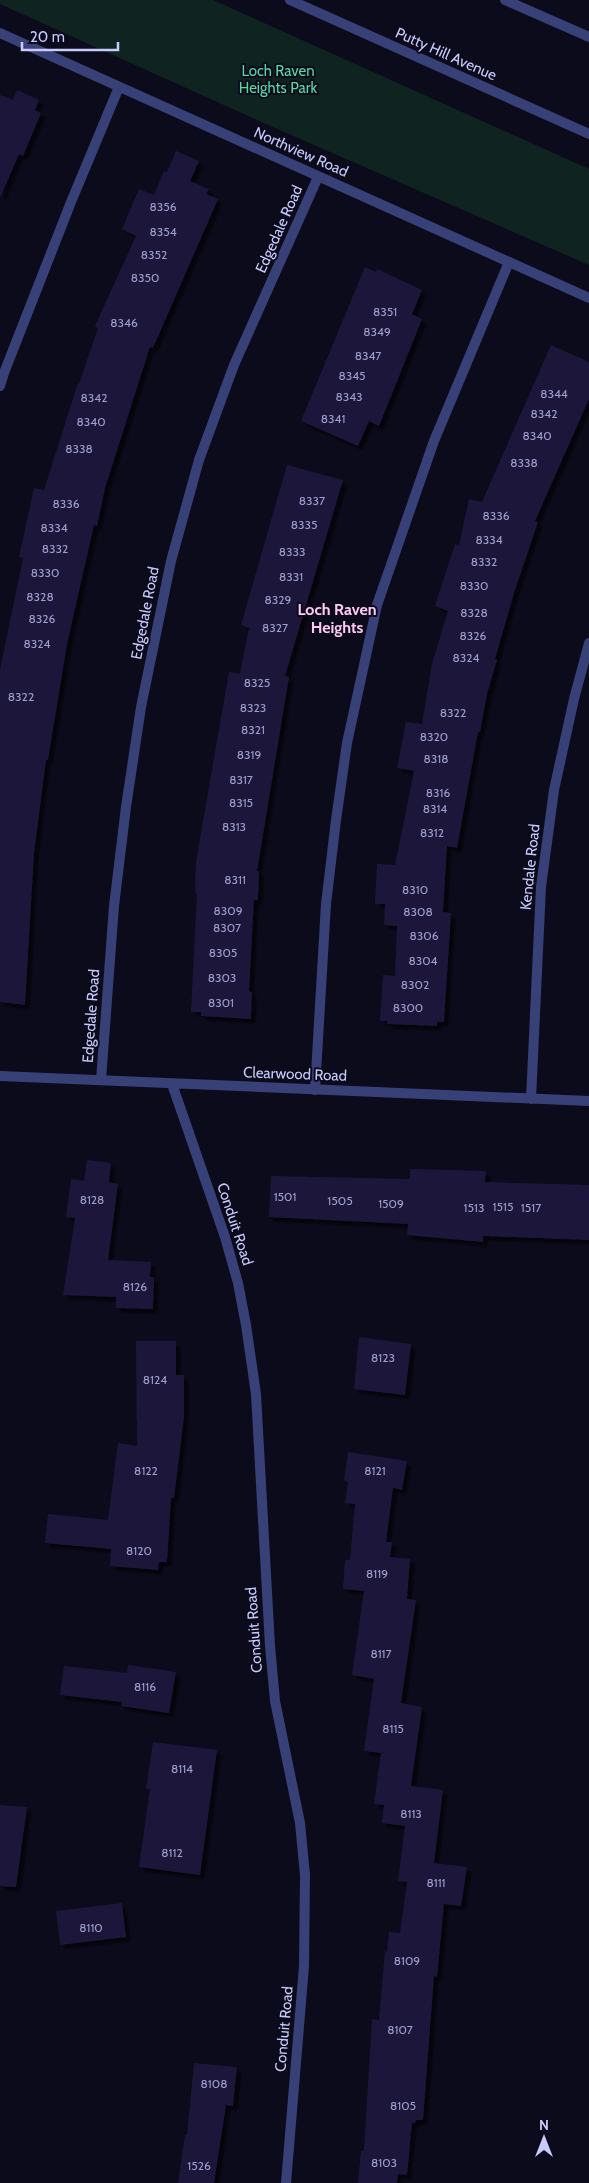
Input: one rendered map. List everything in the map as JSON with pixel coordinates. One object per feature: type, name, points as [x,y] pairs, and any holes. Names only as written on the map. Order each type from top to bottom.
[{"type":"street","name":"Putty Hill Avenue","points":[[290,0],[589,134]]},
{"type":"street","points":[[506,0],[589,37]]},
{"type":"street","name":"Northview Road","points":[[0,33],[589,298]]},
{"type":"street","points":[[0,386],[71,202],[119,87]]},
{"type":"street","name":"Edgedale Road","points":[[102,1080],[114,906],[126,807],[142,707],[171,560],[199,460],[234,365],[318,176]]},
{"type":"street","points":[[315,1090],[326,904],[336,820],[346,743],[376,604],[434,441],[510,262]]},
{"type":"street","name":"Kendale Road","points":[[531,1099],[541,887],[554,790],[574,699],[589,644]]},
{"type":"street","name":"Clearwood Road","points":[[0,1076],[589,1101]]},
{"type":"street","name":"Conduit Road","points":[[172,1084],[225,1237],[238,1283],[256,1394],[269,1636],[275,1701],[300,1823],[305,1875],[304,1966],[286,2183]]},
{"type":"green space","name":"Loch Raven Heights Park","points":[[0,0],[213,0],[589,169],[589,265],[266,124],[0,4]]},
{"type":"building","points":[[17,90],[39,100],[35,110],[41,113],[23,156],[19,154],[0,198],[0,95],[13,100]]},
{"type":"building","points":[[176,151],[199,161],[190,181],[209,189],[206,194],[218,199],[153,348],[150,347],[105,488],[97,526],[94,525],[67,644],[48,760],[46,760],[34,853],[25,1005],[0,1002],[0,670],[23,558],[19,557],[34,488],[44,490],[78,383],[98,328],[95,326],[136,236],[122,229],[139,189],[154,195],[164,171],[167,172]]},
{"type":"building","points":[[365,267],[376,272],[377,269],[422,290],[412,314],[422,319],[379,426],[369,421],[358,446],[301,421]]},
{"type":"building","points":[[551,345],[589,362],[589,399],[535,521],[538,522],[514,593],[495,659],[497,660],[487,694],[480,732],[478,732],[457,848],[447,846],[443,912],[451,913],[444,1022],[437,1022],[437,1026],[387,1024],[387,1021],[380,1021],[383,975],[395,976],[397,926],[384,925],[385,904],[375,904],[377,864],[395,865],[414,771],[397,768],[406,722],[422,724],[432,664],[448,611],[435,606],[455,544],[459,545],[469,499],[482,502]]},
{"type":"building","points":[[287,465],[343,480],[285,676],[289,677],[257,871],[259,871],[258,900],[254,900],[249,991],[252,992],[251,1019],[201,1016],[201,1012],[191,1012],[197,893],[195,892],[196,862],[229,672],[240,674],[249,628],[241,625]]},
{"type":"building","points":[[87,1160],[111,1163],[109,1182],[118,1184],[108,1260],[151,1262],[150,1277],[154,1277],[153,1309],[116,1308],[116,1297],[63,1295],[75,1218],[66,1217],[71,1179],[84,1181]]},
{"type":"building","points":[[410,1169],[486,1171],[485,1182],[589,1185],[589,1240],[483,1236],[483,1242],[407,1235],[408,1224],[269,1217],[271,1176],[410,1179]]},
{"type":"building","points":[[359,1337],[411,1344],[405,1395],[354,1389]]},
{"type":"building","points":[[136,1341],[176,1341],[176,1375],[184,1375],[184,1417],[174,1498],[171,1498],[167,1562],[159,1562],[158,1570],[110,1566],[111,1549],[45,1543],[48,1514],[108,1520],[118,1443],[137,1446]]},
{"type":"building","points":[[348,1452],[407,1461],[402,1490],[393,1488],[386,1542],[392,1542],[390,1557],[410,1559],[407,1599],[416,1600],[401,1703],[422,1707],[411,1786],[443,1790],[434,1863],[467,1867],[461,1906],[444,1904],[437,1977],[434,1976],[423,2120],[416,2120],[415,2123],[412,2123],[407,2175],[398,2174],[397,2183],[358,2183],[361,2151],[364,2151],[372,2019],[379,2020],[385,1951],[387,1952],[389,1932],[400,1933],[407,1882],[398,1881],[405,1826],[382,1823],[384,1805],[374,1804],[381,1753],[364,1751],[374,1679],[352,1675],[364,1591],[343,1589],[345,1560],[350,1560],[355,1504],[345,1503],[348,1482],[344,1480]]},
{"type":"building","points":[[128,1665],[176,1672],[169,1713],[121,1706],[122,1702],[60,1695],[64,1666],[127,1673]]},
{"type":"building","points":[[153,1742],[217,1750],[200,1875],[139,1867],[150,1789],[146,1789]]},
{"type":"building","points":[[0,1805],[27,1807],[16,1887],[0,1886]]},
{"type":"building","points":[[122,1903],[126,1937],[60,1945],[56,1911]]},
{"type":"building","points":[[194,2063],[237,2067],[233,2106],[226,2105],[214,2183],[178,2183],[185,2135],[187,2135]]},
{"type":"district","name":"Loch Raven Heights","points":[[337,618]]}]
